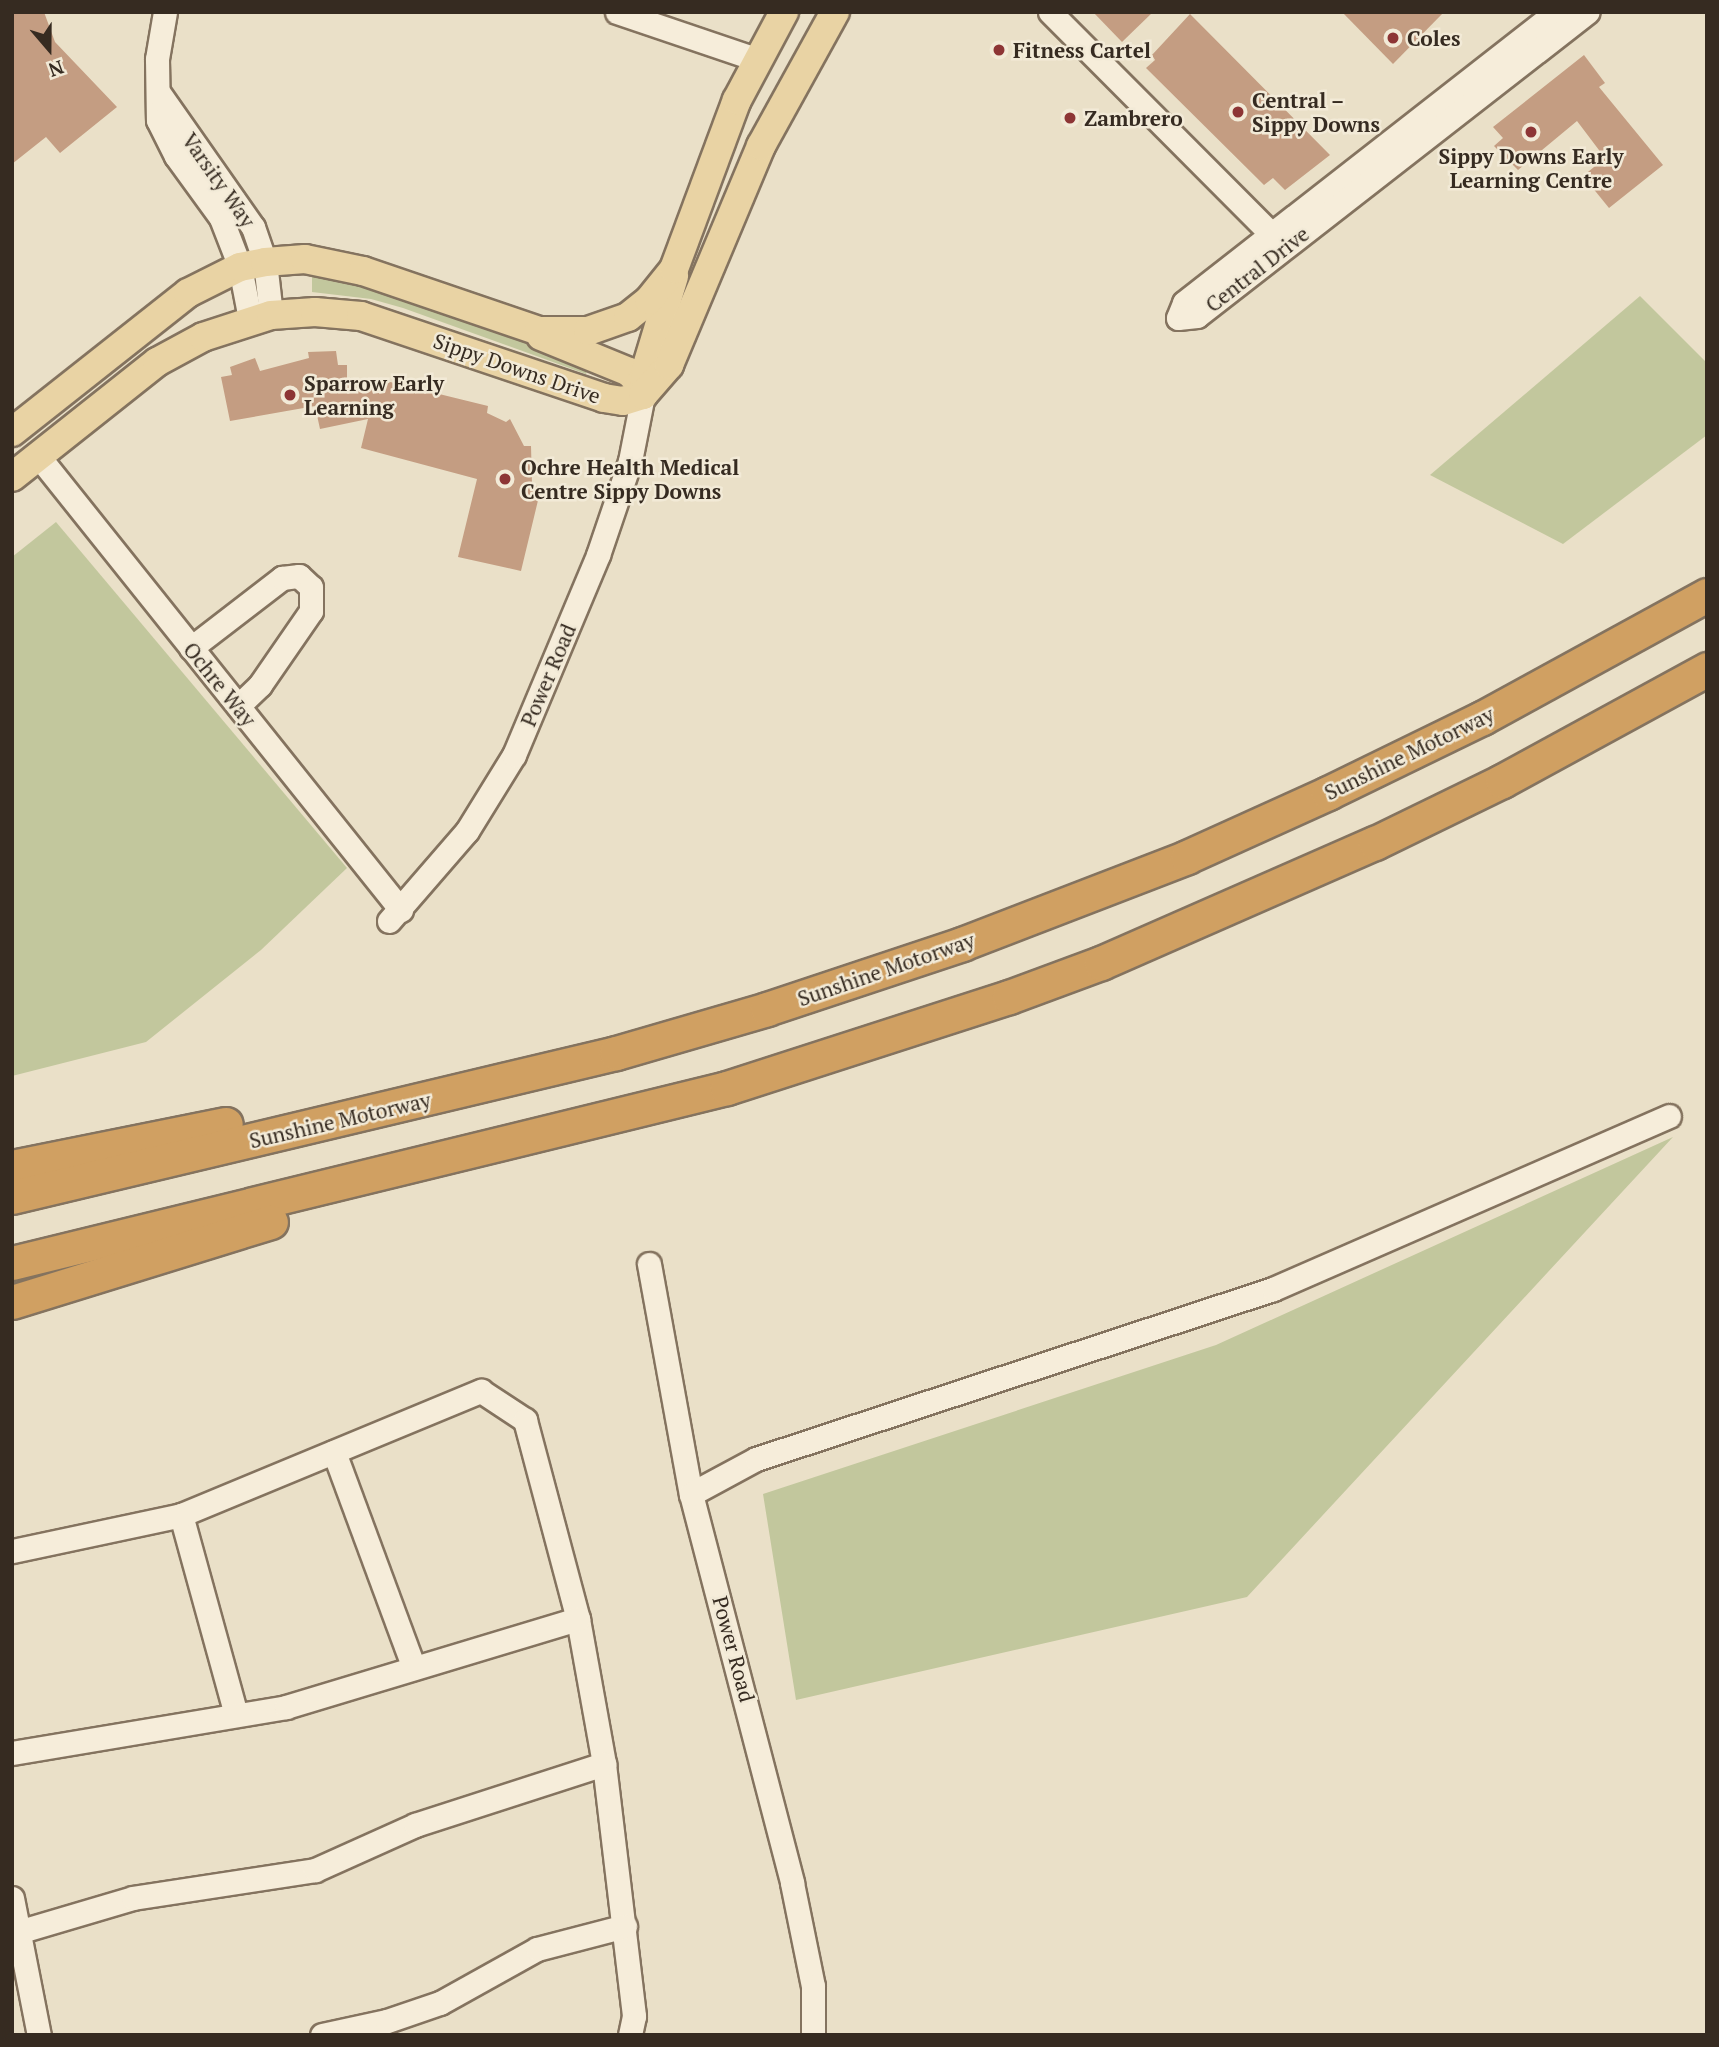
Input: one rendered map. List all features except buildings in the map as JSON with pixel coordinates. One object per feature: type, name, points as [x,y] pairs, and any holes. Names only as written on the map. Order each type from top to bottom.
[{"type":"highway","name":"Sunshine Motorway","points":[[12,1197],[518,1077],[767,1009],[1086,898],[1304,804],[1482,718],[1707,595]]},
{"type":"highway","points":[[12,1263],[727,1088],[873,1044],[1101,962],[1375,844],[1502,781],[1707,669]]},
{"type":"highway","points":[[12,1167],[492,1068],[518,1077]]},
{"type":"highway","points":[[12,1302],[292,1215],[329,1187]]},
{"type":"main road","name":"Sippy Downs Drive","points":[[12,432],[168,307],[252,265],[305,259],[363,271],[524,328],[578,332],[618,322],[649,300],[679,258],[717,150],[757,59],[784,12]]},
{"type":"main road","points":[[643,395],[669,365],[756,158],[792,83],[835,12]]},
{"type":"main road","points":[[643,395],[646,369],[679,258]]},
{"type":"main road","name":"Sippy Downs Drive","points":[[12,477],[157,362],[203,337],[260,317],[322,312],[361,316],[604,398],[623,401],[643,395]]},
{"type":"main road","points":[[524,328],[629,372],[640,383],[643,395]]},
{"type":"street","name":"Varsity Way","points":[[165,12],[158,60],[159,93],[156,113],[165,137],[252,265],[260,317]]},
{"type":"street","points":[[617,12],[645,17],[757,59]]},
{"type":"street","points":[[1050,12],[1279,241]]},
{"type":"street","name":"Central Drive","points":[[1279,241],[1556,12]]},
{"type":"street","name":"Central Drive","points":[[1279,241],[1588,12]]},
{"type":"street","name":"Power Road","points":[[395,916],[474,821],[535,710],[598,555],[633,452],[643,395]]},
{"type":"street","name":"Ochre Way","points":[[39,457],[239,706],[395,916]]},
{"type":"street","points":[[191,648],[282,578],[299,576],[311,587],[311,611],[260,685],[239,706]]},
{"type":"street","points":[[691,1494],[755,1459],[1273,1289],[1669,1116]]},
{"type":"street","name":"Power Road","points":[[649,1264],[691,1494],[792,1883],[814,1986],[813,2035]]},
{"type":"street","points":[[12,1551],[181,1515],[481,1391],[525,1420],[578,1619],[604,1764],[634,2016],[630,2035]]},
{"type":"street","points":[[334,1452],[414,1668]]},
{"type":"street","points":[[181,1515],[236,1715]]},
{"type":"street","points":[[12,1754],[286,1707],[578,1619]]},
{"type":"street","points":[[18,1932],[132,1898],[315,1870],[415,1825],[604,1764]]},
{"type":"street","points":[[12,1898],[39,2035]]},
{"type":"street","points":[[321,2035],[387,2021],[440,2003],[537,1949],[625,1926]]},
{"type":"green space","points":[[312,275],[388,290],[589,364],[586,374],[403,308],[371,299],[312,292]]},
{"type":"green space","points":[[1640,296],[1707,363],[1707,435],[1563,544],[1430,475]]},
{"type":"green space","points":[[56,522],[347,868],[261,950],[146,1042],[12,1076],[12,557]]},
{"type":"green space","points":[[1673,1137],[1247,1597],[796,1700],[763,1494],[1216,1345]]},
{"type":"place","name":"Coles","points":[[1393,38]]},
{"type":"place","name":"Fitness Cartel","points":[[999,50]]},
{"type":"place","name":"Central – Sippy Downs","points":[[1238,112]]},
{"type":"place","name":"Zambrero","points":[[1070,118]]},
{"type":"place","name":"Sippy Downs Early Learning Centre","points":[[1531,132]]},
{"type":"place","name":"Sparrow Early Learning","points":[[290,395]]},
{"type":"place","name":"Ochre Health Medical Centre Sippy Downs","points":[[505,479]]}]
